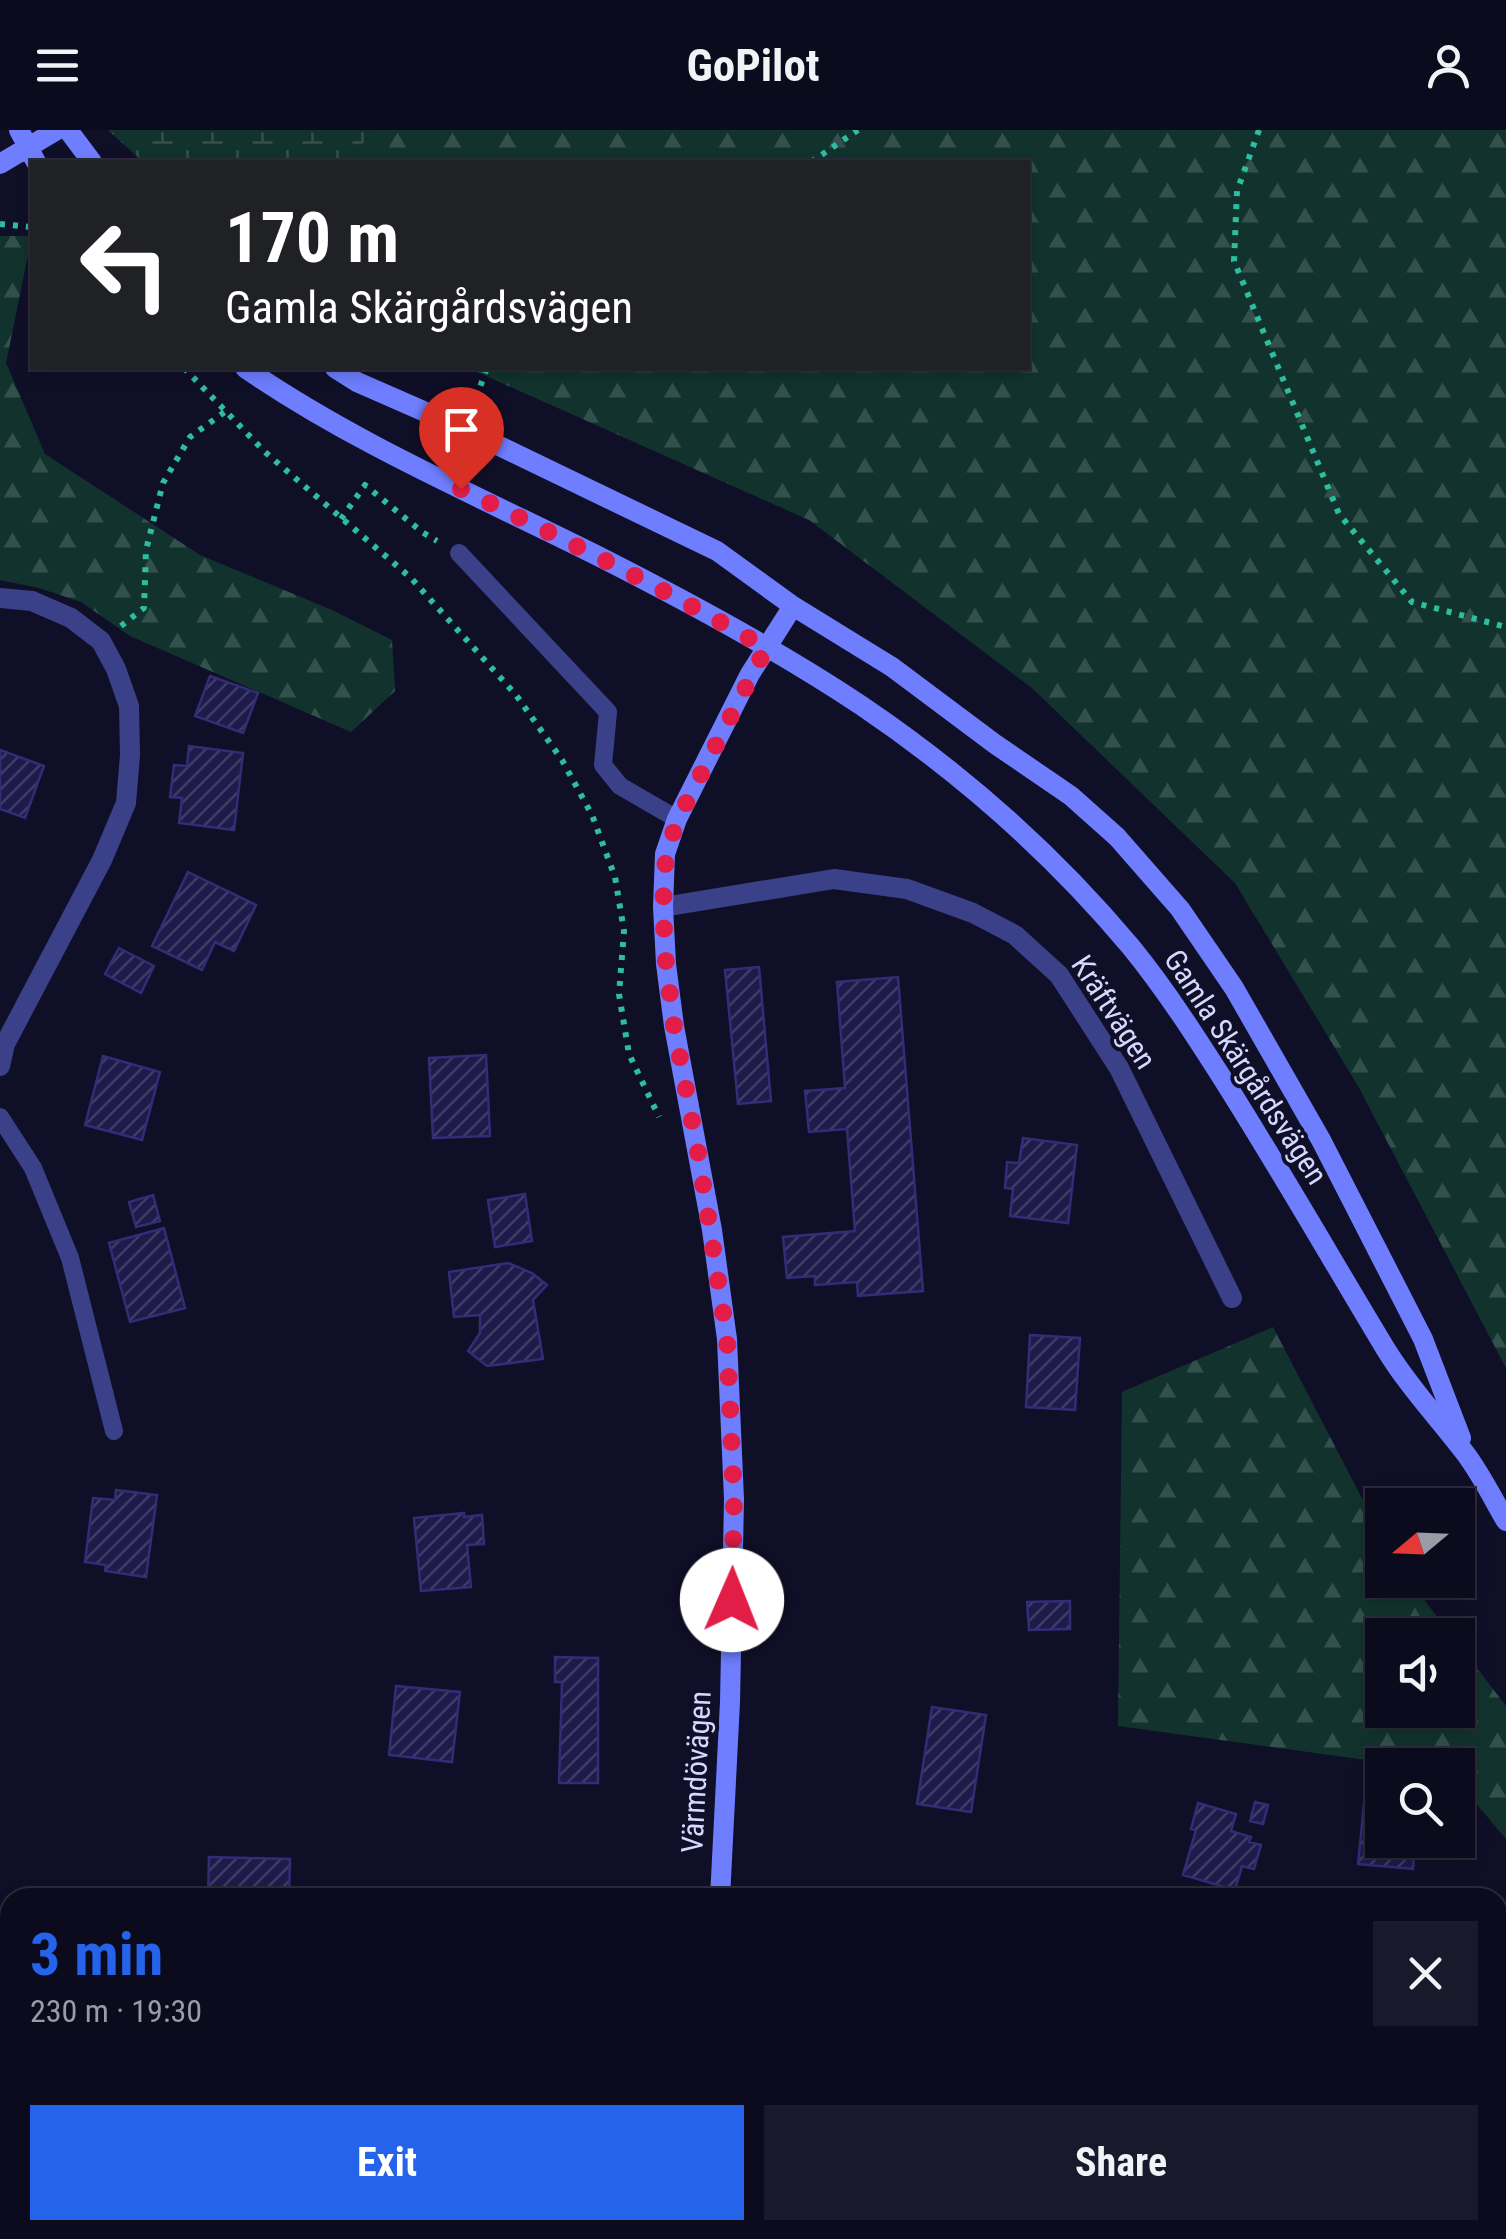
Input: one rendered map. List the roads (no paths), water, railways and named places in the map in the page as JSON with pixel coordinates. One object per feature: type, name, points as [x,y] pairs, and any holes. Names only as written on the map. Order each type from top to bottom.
[{"type":"main road","points":[[0,164],[57,130]]},
{"type":"main road","points":[[68,130],[90,160]]},
{"type":"main road","name":"Gamla Skärgårdsvägen","points":[[247,370],[350,432],[614,564],[766,648],[861,706],[973,790],[1070,881],[1131,947],[1181,1014],[1389,1354],[1470,1459],[1506,1521]]},
{"type":"main road","name":"Gamla Skärgårdsvägen","points":[[338,370],[716,551],[793,606],[892,667],[1071,796],[1117,837],[1180,909],[1234,988],[1321,1140],[1423,1338],[1470,1459]]},
{"type":"main road","name":"Värmdövägen","points":[[721,1888],[730,1702],[734,1500],[727,1338],[674,1026],[663,907],[666,854],[678,819],[766,648],[793,606]]},
{"type":"street","points":[[0,598],[32,601],[71,618],[101,642],[116,669],[128,706],[130,755],[126,803],[102,860],[5,1044],[0,1066]]},
{"type":"street","name":"Kräftvägen","points":[[663,907],[834,879],[907,889],[973,913],[1015,935],[1058,975],[1119,1068],[1232,1298]]},
{"type":"lane","points":[[459,554],[608,712],[603,765],[620,786],[678,819]]},
{"type":"lane","points":[[0,1117],[33,1168],[70,1258],[114,1431]]}]
